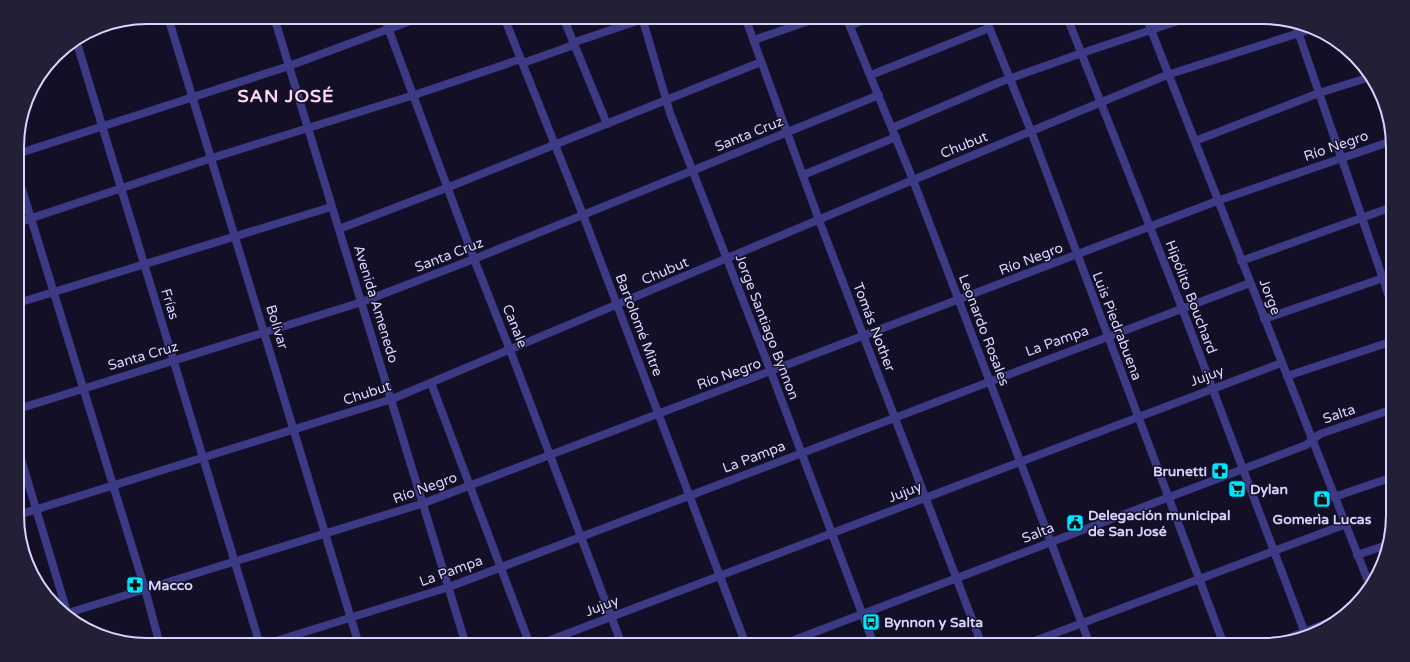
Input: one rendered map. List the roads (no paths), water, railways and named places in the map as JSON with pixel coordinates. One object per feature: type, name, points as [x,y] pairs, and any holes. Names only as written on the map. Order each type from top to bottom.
[{"type":"street","name":"Bolívar","points":[[170,24],[357,638]]},
{"type":"street","name":"Avenida Amenedo","points":[[276,24],[331,207],[424,503],[464,638]]},
{"type":"street","name":"Canale","points":[[387,24],[449,188],[474,259],[620,638]]},
{"type":"street","points":[[24,152],[103,128],[289,66],[402,24]]},
{"type":"street","name":"Bartolomé Mitre","points":[[507,24],[618,304],[691,494],[744,638]]},
{"type":"street","points":[[566,24],[607,124]]},
{"type":"street","points":[[24,221],[212,158],[522,61],[627,24]]},
{"type":"street","name":"Jorge Santiago Bynnon","points":[[646,24],[666,100],[872,638]]},
{"type":"street","name":"Tomás Nother","points":[[748,24],[819,220],[979,638]]},
{"type":"street","points":[[754,40],[800,24]]},
{"type":"street","points":[[850,26],[854,24]]},
{"type":"street","points":[[871,75],[983,24]]},
{"type":"street","name":"Luis Piedrabuena","points":[[988,24],[1031,131],[1076,255],[1168,498],[1200,578],[1221,638]]},
{"type":"street","name":"Hipólito Bouchard","points":[[1070,24],[1102,102],[1182,308],[1304,631]]},
{"type":"street","name":"Jorge","points":[[1148,24],[1367,579]]},
{"type":"street","points":[[892,128],[1009,79],[1168,24]]},
{"type":"street","name":"Leonardo Rosales","points":[[850,26],[913,180],[1087,638]]},
{"type":"street","points":[[1297,29],[1386,287]]},
{"type":"street","name":"Chubut","points":[[24,513],[294,431],[392,399],[1167,75],[1306,32]]},
{"type":"street","name":"Frías","points":[[78,46],[204,458],[234,563],[259,638]]},
{"type":"street","points":[[339,229],[449,188],[761,62]]},
{"type":"street","points":[[1195,141],[1319,93],[1365,78]]},
{"type":"street","name":"Santa Cruz","points":[[24,407],[362,302],[474,259],[879,95]]},
{"type":"street","points":[[803,175],[896,137]]},
{"type":"street","name":"Río Negro","points":[[70,611],[234,563],[424,503],[959,301],[1217,201],[1386,142]]},
{"type":"street","points":[[24,196],[145,589],[158,638]]},
{"type":"street","points":[[24,301],[331,207]]},
{"type":"street","points":[[1242,261],[1386,209]]},
{"type":"street","points":[[1264,319],[1386,277]]},
{"type":"street","name":"La Pampa","points":[[284,638],[449,587],[989,380],[1250,282]]},
{"type":"street","points":[[1286,376],[1386,344]]},
{"type":"street","name":"Jujuy","points":[[556,638],[1212,388],[1282,363]]},
{"type":"street","points":[[430,383],[468,486],[527,638]]},
{"type":"street","name":"Salta","points":[[800,638],[1306,445],[1320,434],[1386,411]]},
{"type":"street","points":[[24,470],[67,608]]},
{"type":"street","points":[[1334,497],[1386,479]]},
{"type":"street","points":[[1042,638],[1346,524]]},
{"type":"street","points":[[1357,555],[1382,548]]},
{"type":"place","name":"Brunetti","points":[[1220,471]]},
{"type":"place","name":"Dylan","points":[[1237,489]]},
{"type":"place","name":"Gomerìa Lucas","points":[[1322,499]]},
{"type":"place","name":"Delegación municipal de San José","points":[[1075,523]]},
{"type":"place","name":"Macco","points":[[135,585]]},
{"type":"place","name":"Bynnon y Salta","points":[[871,622]]},
{"type":"district","name":"SAN JOSÉ","points":[[286,96]]}]
